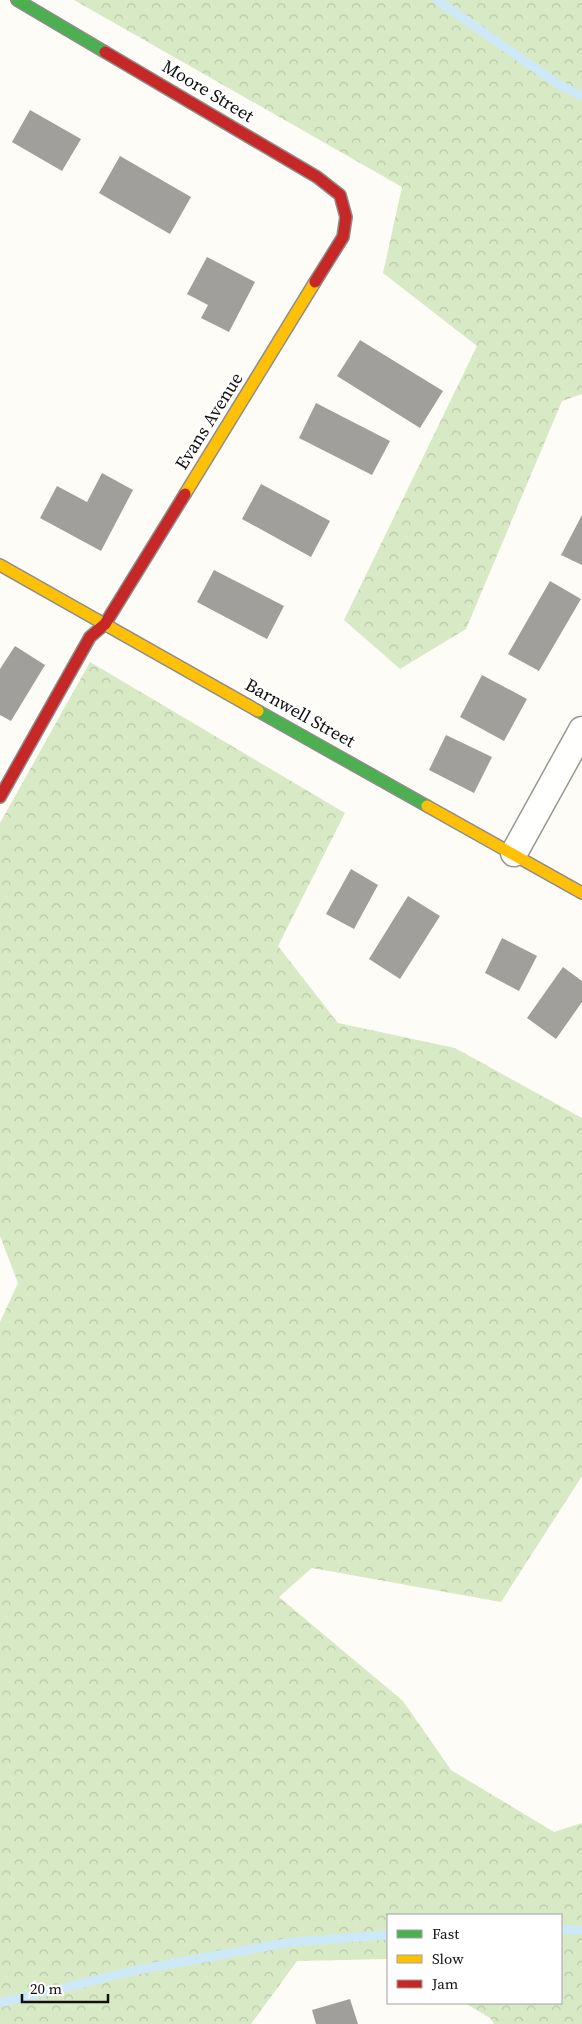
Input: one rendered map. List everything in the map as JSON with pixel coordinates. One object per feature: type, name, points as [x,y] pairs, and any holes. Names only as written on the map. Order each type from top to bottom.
[{"type":"street","name":"Moore Street","points":[[18,0],[316,176],[340,195],[346,217],[343,237]]},
{"type":"street","name":"Evans Avenue","points":[[0,797],[90,637],[105,624],[343,237]]},
{"type":"street","name":"Barnwell Street","points":[[0,565],[582,893]]},
{"type":"street","points":[[514,853],[582,730]]},
{"type":"green space","points":[[74,0],[582,0],[582,394],[562,401],[466,629],[400,669],[344,620],[477,346],[383,273],[402,187]]},
{"type":"green space","points":[[90,662],[345,813],[278,946],[338,1023],[455,1048],[582,1118],[582,1476],[501,1602],[312,1568],[279,1597],[403,1701],[451,1770],[554,1832],[582,1823],[582,2024],[494,2024],[490,2018],[467,2004],[562,2004],[562,1914],[387,1914],[387,1959],[297,1961],[251,2024],[0,2024],[0,1322],[18,1283],[0,1236],[0,823]]},
{"type":"building","points":[[30,110],[81,139],[62,171],[12,142]]},
{"type":"building","points":[[120,156],[191,197],[170,234],[99,193]]},
{"type":"building","points":[[207,257],[255,282],[229,332],[201,318],[208,305],[187,294]]},
{"type":"building","points":[[360,340],[443,391],[420,428],[337,376]]},
{"type":"building","points":[[316,403],[390,441],[372,475],[299,438]]},
{"type":"building","points":[[102,473],[133,490],[101,551],[40,518],[57,486],[87,502]]},
{"type":"building","points":[[261,484],[330,521],[311,557],[242,519]]},
{"type":"building","points":[[582,515],[582,565],[561,555]]},
{"type":"building","points":[[214,570],[284,606],[267,639],[197,602]]},
{"type":"building","points":[[550,581],[581,599],[539,671],[508,654]]},
{"type":"building","points":[[15,646],[45,665],[11,721],[0,715],[0,669]]},
{"type":"building","points":[[482,675],[527,699],[504,741],[460,717]]},
{"type":"building","points":[[446,735],[492,757],[474,793],[429,770]]},
{"type":"building","points":[[351,869],[378,885],[354,929],[326,914]]},
{"type":"building","points":[[408,896],[440,916],[400,979],[369,959]]},
{"type":"building","points":[[502,938],[537,956],[519,991],[485,973]]},
{"type":"building","points":[[563,967],[582,981],[582,1002],[556,1039],[527,1018]]},
{"type":"building","points":[[350,1999],[358,2024],[316,2024],[312,2010]]},
{"type":"waterway","points":[[437,0],[558,84],[582,96]]},
{"type":"waterway","points":[[562,1930],[582,1930]]},
{"type":"waterway","points":[[0,2003],[137,1970],[291,1942],[387,1935]]},
{"type":"traffic: fast","points":[[17,0],[105,52]]},
{"type":"traffic: fast","points":[[258,711],[427,806]]},
{"type":"traffic: slow","points":[[185,494],[315,282]]},
{"type":"traffic: slow","points":[[0,565],[258,711]]},
{"type":"traffic: slow","points":[[427,806],[582,893]]},
{"type":"traffic: jam","points":[[105,52],[317,177],[340,195],[346,217],[343,237],[315,282]]},
{"type":"traffic: jam","points":[[0,797],[90,637],[105,624],[185,494]]}]
